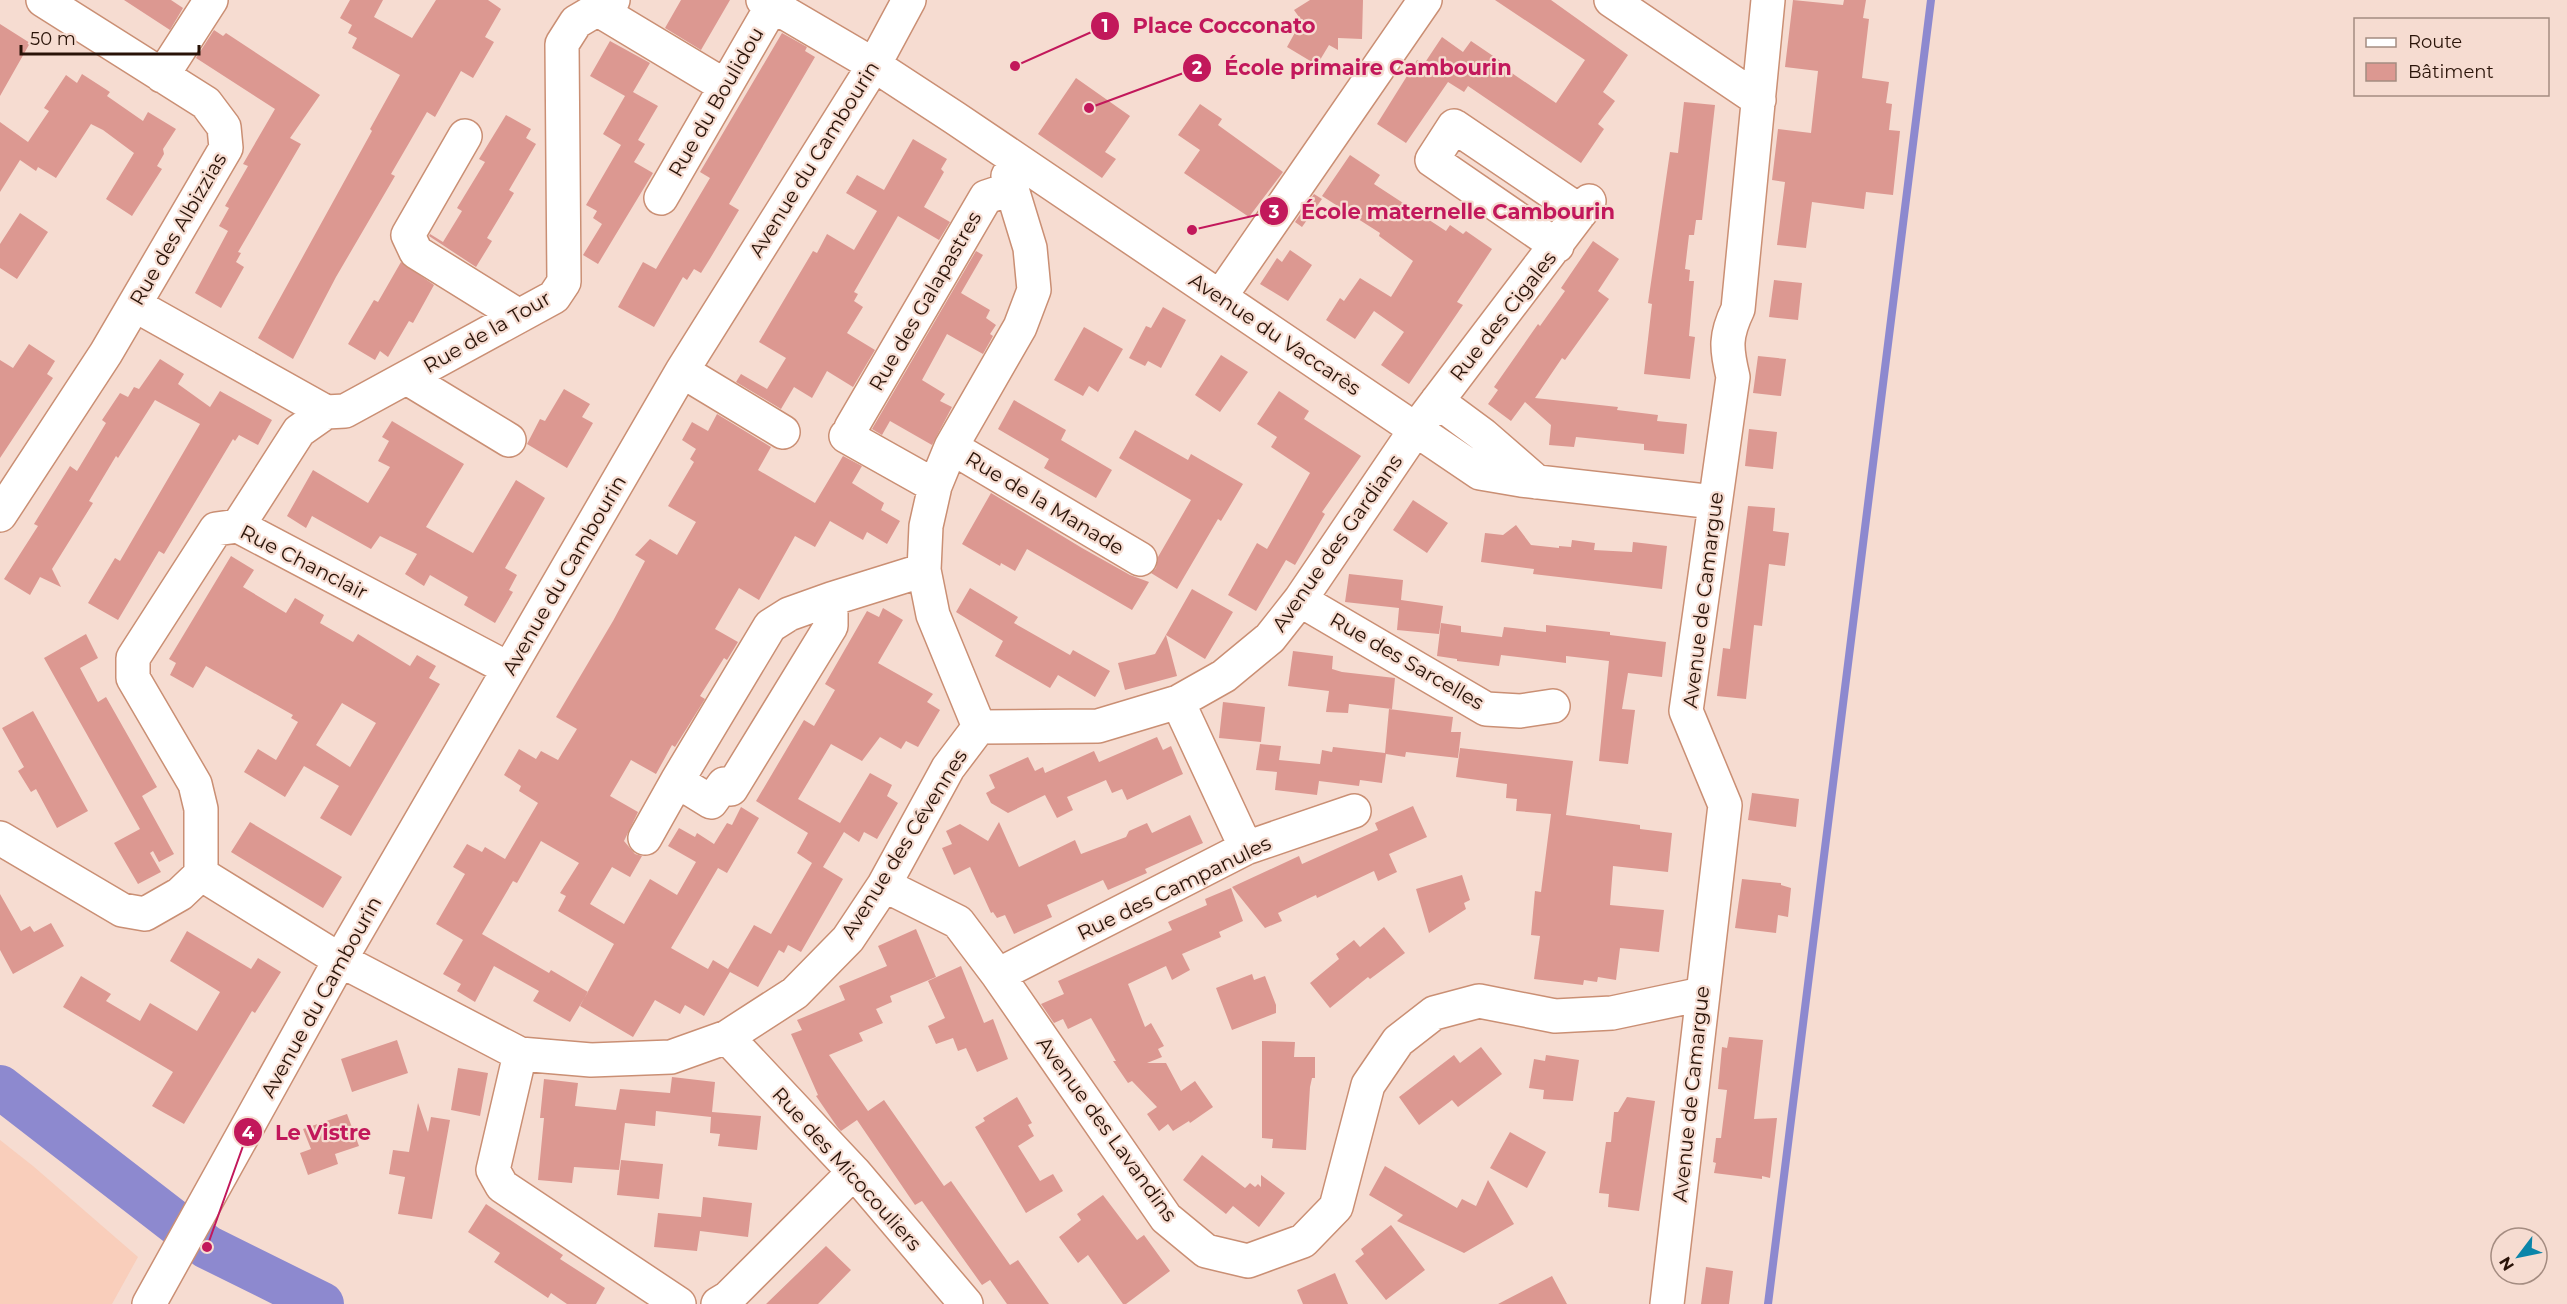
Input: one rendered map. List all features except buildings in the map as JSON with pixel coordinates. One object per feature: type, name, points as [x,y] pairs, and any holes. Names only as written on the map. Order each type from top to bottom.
[{"type":"street","name":"Rue des Albizzias","points":[[0,515],[106,353],[226,148],[224,127],[206,103],[43,0]]},
{"type":"street","points":[[162,76],[211,0]]},
{"type":"street","name":"Avenue du Cambourin","points":[[149,1304],[340,960],[682,371],[873,65],[909,0]]},
{"type":"street","points":[[1220,297],[1425,0]]},
{"type":"street","points":[[1611,0],[1759,100]]},
{"type":"street","name":"Avenue de Camargue","points":[[1667,1304],[1725,805],[1686,711],[1733,377],[1727,352],[1728,331],[1738,309],[1768,0]]},
{"type":"street","points":[[767,3],[873,65]]},
{"type":"street","name":"Rue du Boulidou","points":[[661,198],[725,86],[767,3]]},
{"type":"street","points":[[605,5],[725,86]]},
{"type":"street","name":"Rue de la Tour","points":[[238,526],[299,431],[326,412],[345,411],[554,297],[564,282],[562,44],[576,22],[605,5]]},
{"type":"street","name":"Avenue du Vaccarès","points":[[873,65],[1013,175],[1220,297],[1480,473],[1537,482],[1714,502]]},
{"type":"street","name":"Rue des Cigales","points":[[1416,429],[1557,246],[1585,207],[1454,126],[1432,160],[1557,246]]},
{"type":"street","points":[[465,136],[408,235],[416,252],[519,316]]},
{"type":"street","points":[[979,727],[933,615],[924,570],[926,526],[935,486],[951,447],[1020,327],[1034,290],[1030,248],[1013,175]]},
{"type":"street","name":"Rue des Galapastres","points":[[935,486],[848,432],[986,197],[1013,175]]},
{"type":"street","points":[[135,305],[326,412]]},
{"type":"street","points":[[682,371],[783,432]]},
{"type":"street","points":[[407,378],[509,440]]},
{"type":"street","points":[[1437,400],[1483,435],[1537,482]]},
{"type":"street","name":"Avenue des Gardians","points":[[979,727],[1098,726],[1178,702],[1224,676],[1270,638],[1300,600],[1416,429]]},
{"type":"street","name":"Rue de la Manade","points":[[951,447],[1140,559]]},
{"type":"street","name":"Rue Chanclair","points":[[201,874],[201,809],[195,784],[134,678],[133,658],[216,529],[238,526],[509,669]]},
{"type":"street","points":[[645,838],[770,626],[789,614],[924,570]]},
{"type":"street","points":[[677,781],[711,802],[724,784],[731,789],[831,626],[831,599]]},
{"type":"street","name":"Rue des Sarcelles","points":[[1300,600],[1486,709],[1520,711],[1553,706]]},
{"type":"street","points":[[1178,702],[1246,848]]},
{"type":"street","name":"Avenue des Cévennes","points":[[340,960],[520,1054],[591,1060],[671,1057],[727,1037],[795,993],[848,939],[884,885],[948,768],[979,727]]},
{"type":"street","name":"Rue des Campanules","points":[[998,975],[1246,848],[1354,811]]},
{"type":"street","points":[[0,838],[122,910],[145,914],[180,894],[201,874],[340,960]]},
{"type":"street","name":"Avenue des Lavandins","points":[[884,885],[958,922],[998,975],[1166,1218],[1206,1251],[1248,1261],[1302,1241],[1336,1207],[1368,1085],[1398,1041],[1434,1013],[1479,1001],[1555,1016],[1612,1013],[1702,994]]},
{"type":"street","name":"Rue des Micocouliers","points":[[727,1037],[854,1172],[966,1304]]},
{"type":"street","points":[[520,1054],[493,1170],[502,1186],[679,1304]]},
{"type":"street","points":[[718,1304],[728,1298],[854,1172]]},
{"type":"shaded area","points":[[0,1140],[138,1257],[112,1304],[0,1304]]},
{"type":"waterway","points":[[1768,1304],[1931,0]]},
{"type":"waterway","points":[[0,1087],[207,1247],[322,1304]]},
{"type":"place","name":"Place Cocconato","points":[[1015,66]]},
{"type":"place","name":"École primaire Cambourin","points":[[1089,108]]},
{"type":"place","name":"École maternelle Cambourin","points":[[1192,230]]},
{"type":"place","name":"Le Vistre","points":[[207,1247]]}]
